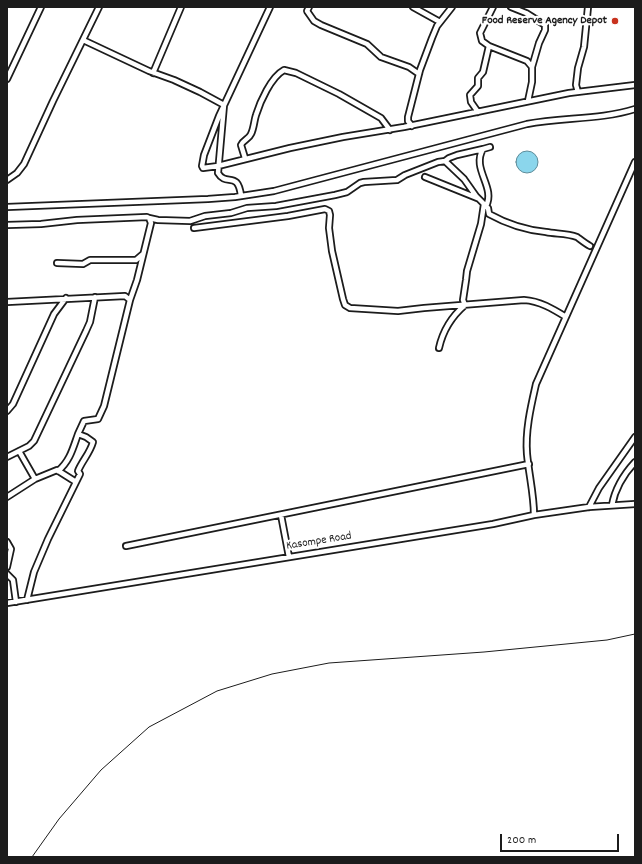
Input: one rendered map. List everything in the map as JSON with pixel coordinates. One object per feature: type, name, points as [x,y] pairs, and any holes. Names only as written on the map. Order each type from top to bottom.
[{"type":"street","points":[[7,78],[41,7]]},
{"type":"street","points":[[7,180],[17,174],[24,164],[99,7]]},
{"type":"street","points":[[153,73],[181,7]]},
{"type":"street","points":[[270,7],[224,105],[206,150],[202,166],[203,168],[218,166],[245,158],[342,137],[412,126],[528,101],[578,92],[635,85]]},
{"type":"street","points":[[308,7],[307,11],[310,16],[321,25],[367,44],[381,57],[409,67],[419,74]]},
{"type":"street","points":[[413,7],[440,22]]},
{"type":"street","points":[[412,126],[408,121],[408,117],[419,74],[432,38],[440,22],[452,7]]},
{"type":"street","points":[[494,7],[480,33],[482,41],[489,46],[527,61],[532,67]]},
{"type":"street","points":[[511,7],[546,25],[532,67],[532,82],[528,101]]},
{"type":"street","points":[[578,92],[576,85],[578,68],[584,47],[588,7]]},
{"type":"street","points":[[83,40],[153,73],[174,80],[224,105]]},
{"type":"street","points":[[478,112],[471,102],[470,95],[478,86],[478,78],[483,72],[489,46]]},
{"type":"street","points":[[245,158],[241,145],[242,141],[250,136],[268,88],[279,73],[284,70],[296,73],[339,94],[377,116],[390,130]]},
{"type":"street","points":[[224,105],[218,172],[219,175],[225,179],[230,179],[237,182],[241,196]]},
{"type":"street","points":[[7,207],[241,196],[274,191],[528,124],[542,121],[609,116],[635,110]]},
{"type":"street","points":[[7,225],[147,217],[158,220],[190,221],[205,216],[231,213],[247,208],[276,206],[331,196],[347,192],[364,182],[397,180],[409,173],[438,162],[445,161],[457,155],[490,147]]},
{"type":"street","points":[[466,305],[463,300],[466,270],[481,224],[485,205],[488,202],[488,193],[478,159],[483,149]]},
{"type":"street","points":[[445,161],[464,179],[478,198],[488,208],[489,214],[509,224],[525,229],[577,237],[590,246]]},
{"type":"street","points":[[534,515],[527,454],[531,407],[536,384],[635,162]]},
{"type":"street","points":[[425,177],[478,198]]},
{"type":"street","points":[[194,228],[288,216],[325,209],[329,211],[330,215],[332,252],[345,305],[355,309],[398,311],[524,300],[535,301],[549,306],[566,317]]},
{"type":"street","points":[[58,471],[65,465],[71,455],[84,421],[98,419],[104,406],[130,300],[137,280],[151,224],[149,218]]},
{"type":"street","points":[[57,263],[83,264],[90,260],[136,260],[144,252]]},
{"type":"street","points":[[7,302],[125,296],[130,300]]},
{"type":"street","points":[[7,411],[14,404],[54,314],[66,298]]},
{"type":"street","points":[[7,457],[29,446],[34,441],[86,331],[95,298]]},
{"type":"street","points":[[439,348],[442,334],[451,319],[466,305]]},
{"type":"street","points":[[27,600],[34,572],[48,539],[80,474],[78,472],[80,466],[89,454],[93,442],[78,434]]},
{"type":"street","points":[[589,507],[599,488],[635,437]]},
{"type":"street","points":[[19,451],[35,479]]},
{"type":"street","points":[[612,505],[613,496],[618,485],[635,462]]},
{"type":"street","points":[[126,546],[529,464]]},
{"type":"street","points":[[7,497],[35,479],[55,470],[76,482]]},
{"type":"street","name":"Kasompe Road","points":[[7,603],[493,524],[534,515],[589,507],[635,504]]},
{"type":"street","points":[[281,515],[289,557]]},
{"type":"street","points":[[7,542],[11,549],[7,567]]},
{"type":"street","points":[[7,574],[13,580],[15,586],[16,602]]},
{"type":"water","points":[[523,151],[531,151],[538,158],[538,166],[531,173],[523,173],[516,166],[516,158]]},
{"type":"railway","points":[[32,857],[59,819],[101,770],[149,727],[217,691],[272,674],[329,663],[484,652],[607,640],[635,634]]},
{"type":"place","name":"Food Reserve Agency Depot","points":[[615,21]]}]
